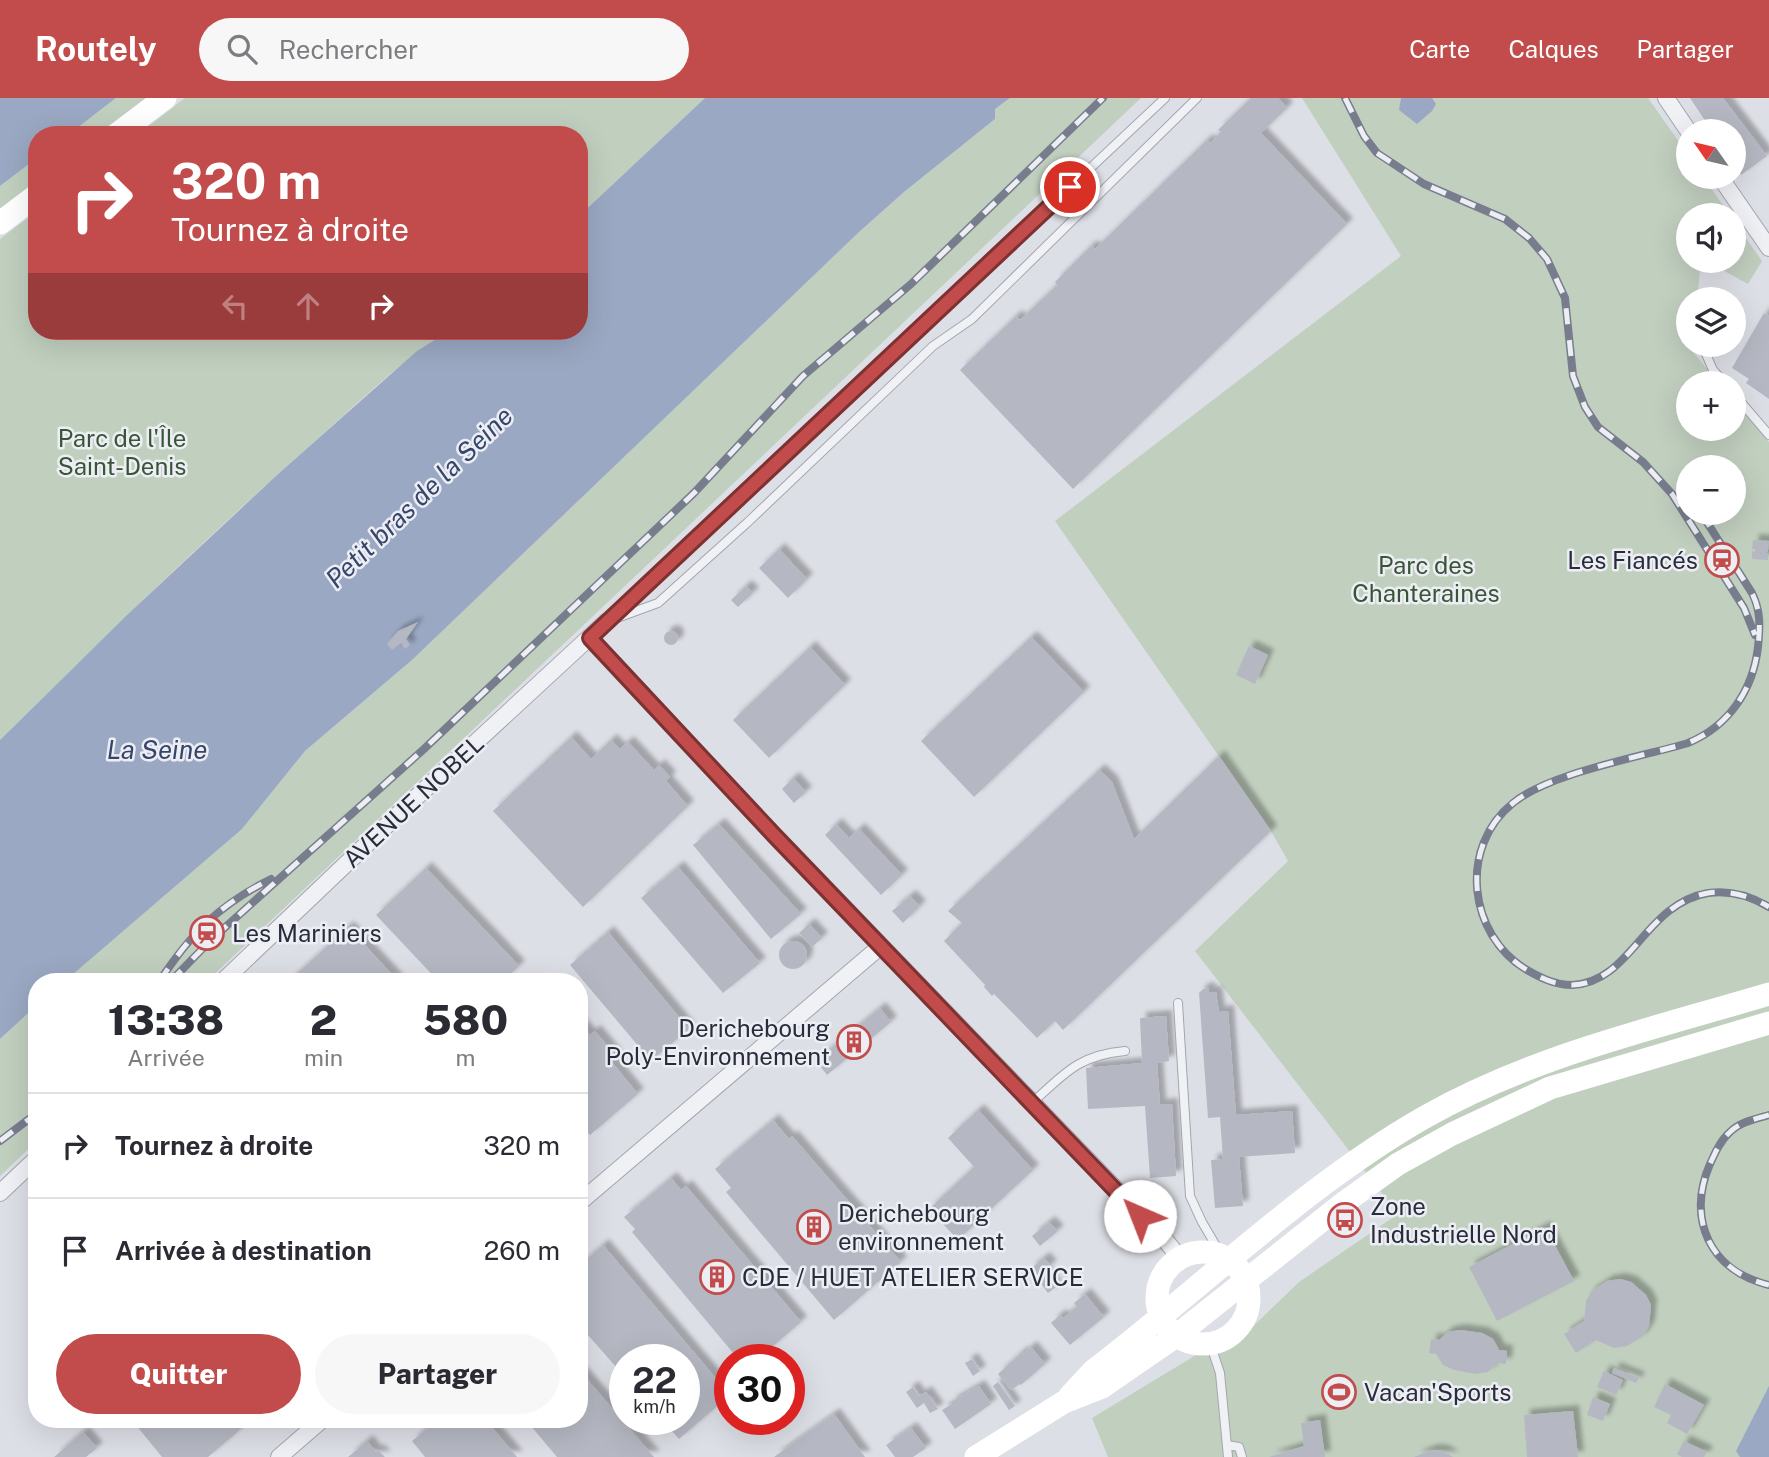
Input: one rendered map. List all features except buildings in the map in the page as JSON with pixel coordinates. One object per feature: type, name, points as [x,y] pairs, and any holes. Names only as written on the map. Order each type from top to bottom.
[{"type":"main road","points":[[128,126],[164,98]]},
{"type":"main road","points":[[0,223],[28,202]]},
{"type":"main road","points":[[1064,1402],[1093,1371],[1161,1317],[1226,1258],[1340,1172],[1427,1116],[1511,1075],[1553,1058],[1769,994]]},
{"type":"main road","points":[[976,1457],[1064,1402],[1102,1387],[1176,1336],[1345,1202],[1398,1164],[1499,1110],[1550,1088],[1769,1023]]},
{"type":"main road","points":[[1210,1252],[1226,1258],[1245,1280],[1249,1299],[1246,1316],[1236,1331],[1210,1343],[1198,1344],[1176,1336],[1161,1317],[1158,1290],[1163,1276],[1180,1258],[1197,1253],[1210,1252]]},
{"type":"street","points":[[1666,98],[1680,119]]},
{"type":"street","points":[[1728,189],[1769,248]]},
{"type":"street","name":"AVENUE NOBEL","points":[[231,973],[410,803],[607,622]]},
{"type":"street","points":[[590,638],[774,835],[1180,1258]]},
{"type":"street","points":[[588,1195],[881,946]]},
{"type":"street","points":[[0,1193],[28,1167]]},
{"type":"street","points":[[279,1457],[313,1428]]},
{"type":"lane","points":[[607,622],[1165,98]]},
{"type":"lane","points":[[607,622],[658,603],[748,522],[933,346],[972,318],[1197,98]]},
{"type":"lane","points":[[1746,408],[1769,435]]},
{"type":"lane","points":[[1178,1003],[1190,1196],[1202,1222],[1226,1258]]},
{"type":"lane","points":[[1032,1103],[1067,1071],[1090,1057],[1125,1051]]},
{"type":"lane","points":[[1210,1343],[1220,1373],[1228,1457]]},
{"type":"lane","points":[[1227,1445],[1239,1447],[1242,1457]]},
{"type":"green space","points":[[116,98],[153,98],[117,126],[80,126]]},
{"type":"green space","points":[[185,98],[705,98],[588,208],[588,126],[149,126]]},
{"type":"green space","points":[[1010,98],[1141,98],[216,973],[74,973],[242,829],[305,751],[412,660],[858,233],[995,119],[995,109]]},
{"type":"green space","name":"Parc des Chanteraines","points":[[1302,98],[1648,98],[1676,138],[1676,189],[1712,189],[1721,203],[1676,203],[1676,273],[1700,273],[1698,287],[1676,287],[1676,357],[1697,357],[1709,371],[1676,371],[1676,441],[1746,441],[1746,415],[1769,442],[1769,1457],[1108,1457],[1092,1418],[1196,1355],[1224,1352],[1299,1282],[1398,1214],[1195,951],[1288,861],[1271,831],[1055,521],[1401,256]]},
{"type":"green space","points":[[28,165],[28,195],[0,216],[0,186]]},
{"type":"green space","name":"Parc de l'Île Saint-Denis","points":[[28,218],[28,340],[436,340],[393,372],[266,485],[0,740],[0,239]]},
{"type":"green space","points":[[1746,238],[1762,261],[1748,284],[1728,273],[1746,273]]},
{"type":"green space","points":[[28,1013],[28,1150],[0,1176],[0,1039]]},
{"type":"water","points":[[0,98],[116,98],[80,126],[28,126],[28,165],[0,186]]},
{"type":"water","name":"La Seine","points":[[705,98],[1010,98],[995,109],[995,119],[858,233],[412,660],[305,751],[242,829],[74,973],[28,973],[28,1013],[0,1039],[0,740],[126,616],[277,475],[417,351],[435,340],[588,340],[588,208]]},
{"type":"water","points":[[1401,98],[1432,98],[1436,104],[1417,124],[1399,110]]},
{"type":"water","points":[[1769,1386],[1769,1457],[1740,1457],[1736,1451]]},
{"type":"railway","points":[[179,973],[212,939],[424,749],[694,493],[803,376],[911,284],[1103,98]]},
{"type":"railway","points":[[1345,98],[1364,136],[1377,153],[1424,184],[1505,219],[1529,238],[1547,259],[1565,298],[1573,376],[1585,407],[1598,427],[1643,462],[1672,494],[1744,608],[1755,635]]},
{"type":"railway","points":[[1709,525],[1752,593],[1757,606],[1759,626],[1755,663],[1751,678],[1736,705],[1716,727],[1688,743],[1572,775],[1529,792],[1513,803],[1495,821],[1484,843],[1478,866],[1477,890],[1482,913],[1492,935],[1507,955],[1538,976],[1566,985],[1592,981],[1609,971],[1652,926],[1686,900],[1708,893],[1724,892],[1747,897],[1769,907]]},
{"type":"railway","points":[[166,973],[195,935],[221,910],[271,879]]},
{"type":"railway","points":[[1769,1115],[1738,1126],[1723,1139],[1703,1184],[1701,1204],[1708,1240],[1718,1255],[1732,1268],[1769,1285]]},
{"type":"railway","points":[[0,1141],[28,1120]]},
{"type":"place","name":"Les Fiancés","points":[[1722,560]]},
{"type":"place","name":"Les Mariniers","points":[[207,933]]},
{"type":"place","name":"Derichebourg Poly-Environnement","points":[[854,1042]]},
{"type":"place","name":"Zone Industrielle Nord","points":[[1345,1220]]},
{"type":"place","name":"Derichebourg environnement","points":[[814,1227]]},
{"type":"place","name":"CDE / HUET ATELIER SERVICE","points":[[717,1277]]},
{"type":"place","name":"Vacan'Sports","points":[[1339,1392]]},
{"type":"route","points":[[1070,187],[590,638],[774,835],[1140,1216]]},
{"type":"water label","name":"Petit bras de la Seine","points":[[419,497]]}]
